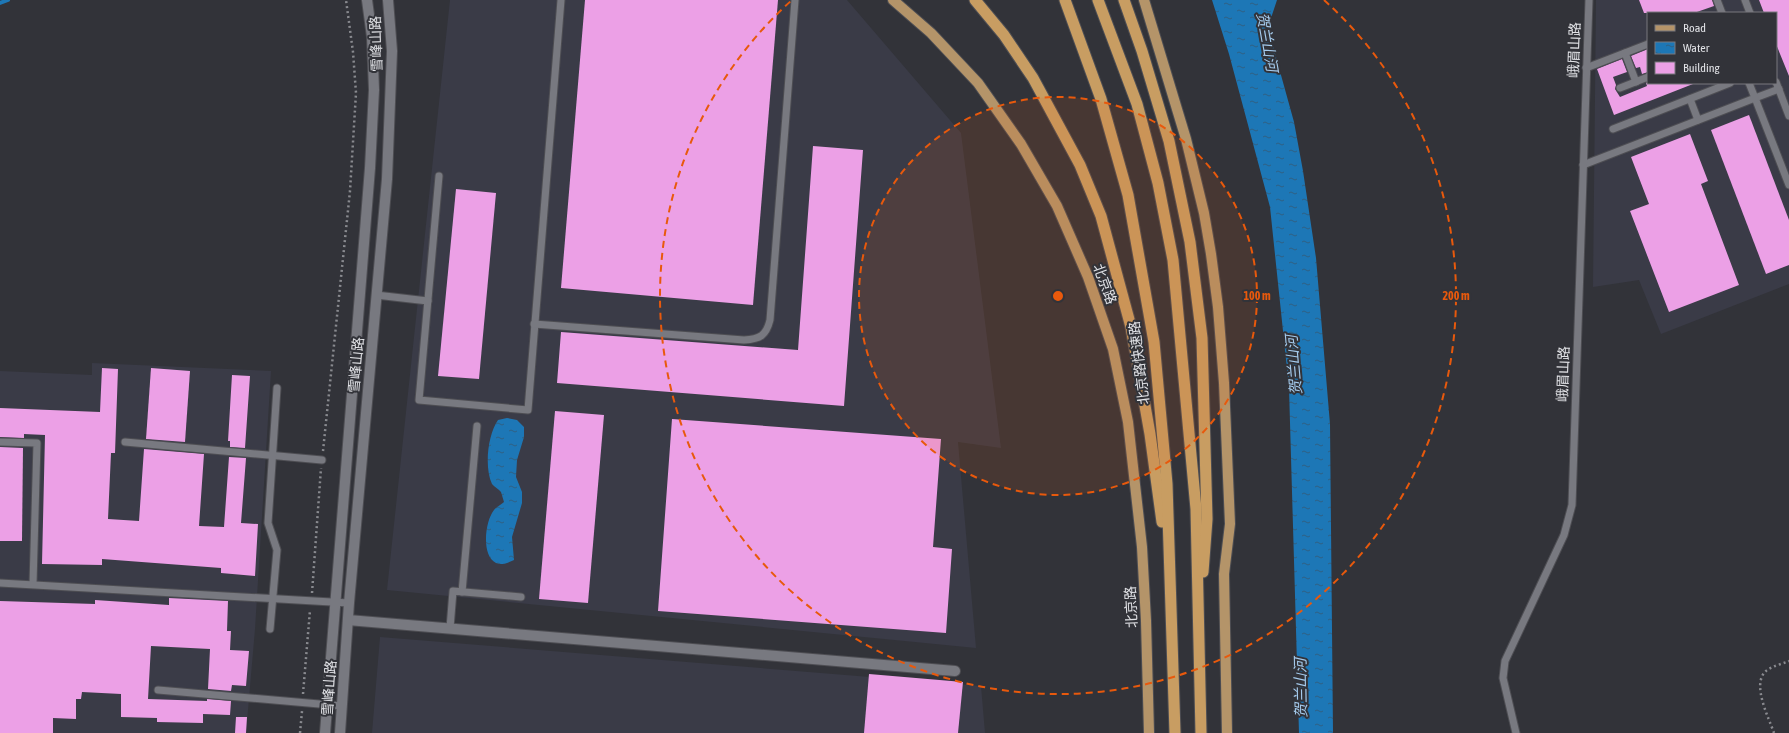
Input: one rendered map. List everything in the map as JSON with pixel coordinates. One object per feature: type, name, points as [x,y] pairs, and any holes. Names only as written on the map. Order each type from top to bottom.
[{"type":"highway","points":[[975,0],[1004,35],[1033,78],[1080,165],[1101,216],[1131,327],[1150,434],[1170,578]]},
{"type":"highway","name":"北京路快速路","points":[[1065,0],[1101,99],[1128,195],[1154,342],[1167,484],[1175,733]]},
{"type":"highway","points":[[1098,0],[1136,104],[1158,183],[1173,260],[1196,509],[1201,733]]},
{"type":"highway","points":[[1124,0],[1142,51],[1169,141],[1190,242],[1202,338],[1207,519],[1198,642]]},
{"type":"main road","name":"雪峰山路","points":[[325,733],[370,168],[374,90],[372,37],[367,0]]},
{"type":"main road","name":"雪峰山路","points":[[340,733],[349,603],[387,179],[392,35],[388,0]]},
{"type":"main road","name":"北京路","points":[[893,0],[931,33],[978,83],[1021,144],[1057,206],[1088,276],[1113,349],[1128,422],[1143,569],[1149,733]]},
{"type":"main road","points":[[1144,0],[1190,153],[1212,254],[1224,383],[1230,524],[1224,581],[1227,733]]},
{"type":"main road","points":[[348,620],[955,671]]},
{"type":"lane","points":[[438,176],[419,400],[528,410],[561,0]]},
{"type":"lane","points":[[534,324],[744,340],[757,339],[768,330],[795,0]]},
{"type":"lane","name":"峨眉山路","points":[[1516,733],[1503,678],[1505,661],[1564,535],[1572,505],[1589,0]]},
{"type":"lane","points":[[1717,0],[1722,12]]},
{"type":"lane","points":[[1745,0],[1750,12]]},
{"type":"lane","points":[[1586,68],[1647,44]]},
{"type":"lane","points":[[1625,53],[1636,82]]},
{"type":"lane","points":[[1620,88],[1647,77]]},
{"type":"lane","points":[[1613,129],[1728,84]]},
{"type":"lane","points":[[1749,84],[1789,185]]},
{"type":"lane","points":[[1583,165],[1755,98],[1777,85],[1789,116]]},
{"type":"lane","points":[[1690,99],[1698,120]]},
{"type":"lane","points":[[1781,165],[1789,162]]},
{"type":"lane","points":[[376,295],[428,301]]},
{"type":"lane","points":[[270,629],[277,550],[268,523],[274,454],[277,388]]},
{"type":"lane","points":[[462,592],[477,426]]},
{"type":"lane","points":[[0,442],[37,443],[33,584]]},
{"type":"lane","points":[[125,442],[274,454],[322,460]]},
{"type":"lane","points":[[0,583],[349,603]]},
{"type":"lane","points":[[450,628],[453,591],[521,597]]},
{"type":"lane","points":[[158,690],[342,706]]},
{"type":"path","points":[[300,733],[322,460],[350,191],[356,93],[353,52],[346,0]]},
{"type":"path","points":[[1774,733],[1761,695],[1760,681],[1765,672],[1769,669],[1789,661]]},
{"type":"shaded area","points":[[450,0],[847,0],[961,133],[1001,448],[958,442],[976,648],[387,590]]},
{"type":"shaded area","points":[[1596,0],[1789,0],[1789,284],[1661,334],[1639,280],[1593,287]]},
{"type":"shaded area","points":[[92,363],[271,371],[255,629],[246,733],[0,733],[0,371],[92,375]]},
{"type":"shaded area","points":[[380,637],[981,686],[985,733],[372,733]]},
{"type":"water","name":"贺兰山河","points":[[1212,0],[1277,0],[1271,18],[1271,39],[1294,122],[1303,171],[1316,258],[1330,424],[1333,733],[1299,733],[1289,388],[1270,207],[1229,54]]},
{"type":"water","points":[[507,418],[517,420],[524,427],[524,437],[517,460],[516,477],[522,492],[522,503],[512,537],[514,560],[501,564],[496,563],[491,559],[486,546],[488,522],[495,509],[504,502],[501,492],[492,484],[488,469],[488,451],[492,434],[498,420]]},
{"type":"building","points":[[585,0],[778,0],[753,305],[561,288]]},
{"type":"building","points":[[1639,0],[1712,0],[1714,6],[1697,12],[1644,13]]},
{"type":"building","points":[[1759,0],[1789,0],[1789,76],[1777,46],[1777,12],[1764,12]]},
{"type":"building","points":[[1647,49],[1647,72],[1642,74],[1640,67],[1636,68],[1631,56]]},
{"type":"building","points":[[1622,59],[1627,72],[1613,77],[1616,85],[1615,89],[1620,97],[1647,86],[1646,83],[1647,82],[1647,84],[1693,84],[1614,115],[1597,69]]},
{"type":"building","points":[[1749,115],[1789,220],[1789,265],[1766,274],[1711,130]]},
{"type":"building","points":[[1690,134],[1708,181],[1701,184],[1739,285],[1669,312],[1630,211],[1649,204],[1631,157]]},
{"type":"building","points":[[813,146],[863,150],[844,406],[557,383],[561,332],[798,350]]},
{"type":"building","points":[[456,189],[496,193],[479,379],[438,376]]},
{"type":"building","points":[[102,368],[118,369],[115,453],[111,453],[108,519],[139,521],[144,449],[204,454],[199,526],[224,527],[229,457],[246,458],[241,523],[258,524],[255,576],[221,573],[221,568],[102,559],[102,565],[42,564],[45,435],[24,434],[24,438],[0,437],[0,408],[100,412]]},
{"type":"building","points":[[151,368],[190,371],[185,442],[146,439]]},
{"type":"building","points":[[232,375],[250,376],[245,448],[230,447],[230,441],[228,441]]},
{"type":"building","points":[[555,411],[604,415],[588,603],[539,599]]},
{"type":"building","points":[[672,419],[941,439],[933,547],[952,549],[946,633],[658,611]]},
{"type":"building","points":[[0,447],[23,448],[22,541],[0,541]]},
{"type":"building","points":[[169,598],[228,601],[227,631],[231,631],[230,650],[249,651],[246,686],[232,685],[231,691],[208,689],[210,649],[151,646],[148,699],[207,701],[207,699],[231,701],[230,715],[203,714],[203,723],[157,722],[157,718],[121,717],[121,694],[82,692],[81,699],[76,699],[76,719],[53,718],[53,733],[0,733],[0,601],[95,604],[95,600],[169,605]]},
{"type":"building","points":[[869,674],[963,682],[958,733],[864,733]]},
{"type":"building","points":[[236,717],[247,717],[246,733],[235,733]]},
{"type":"waterway","points":[[0,3],[8,0]]}]
